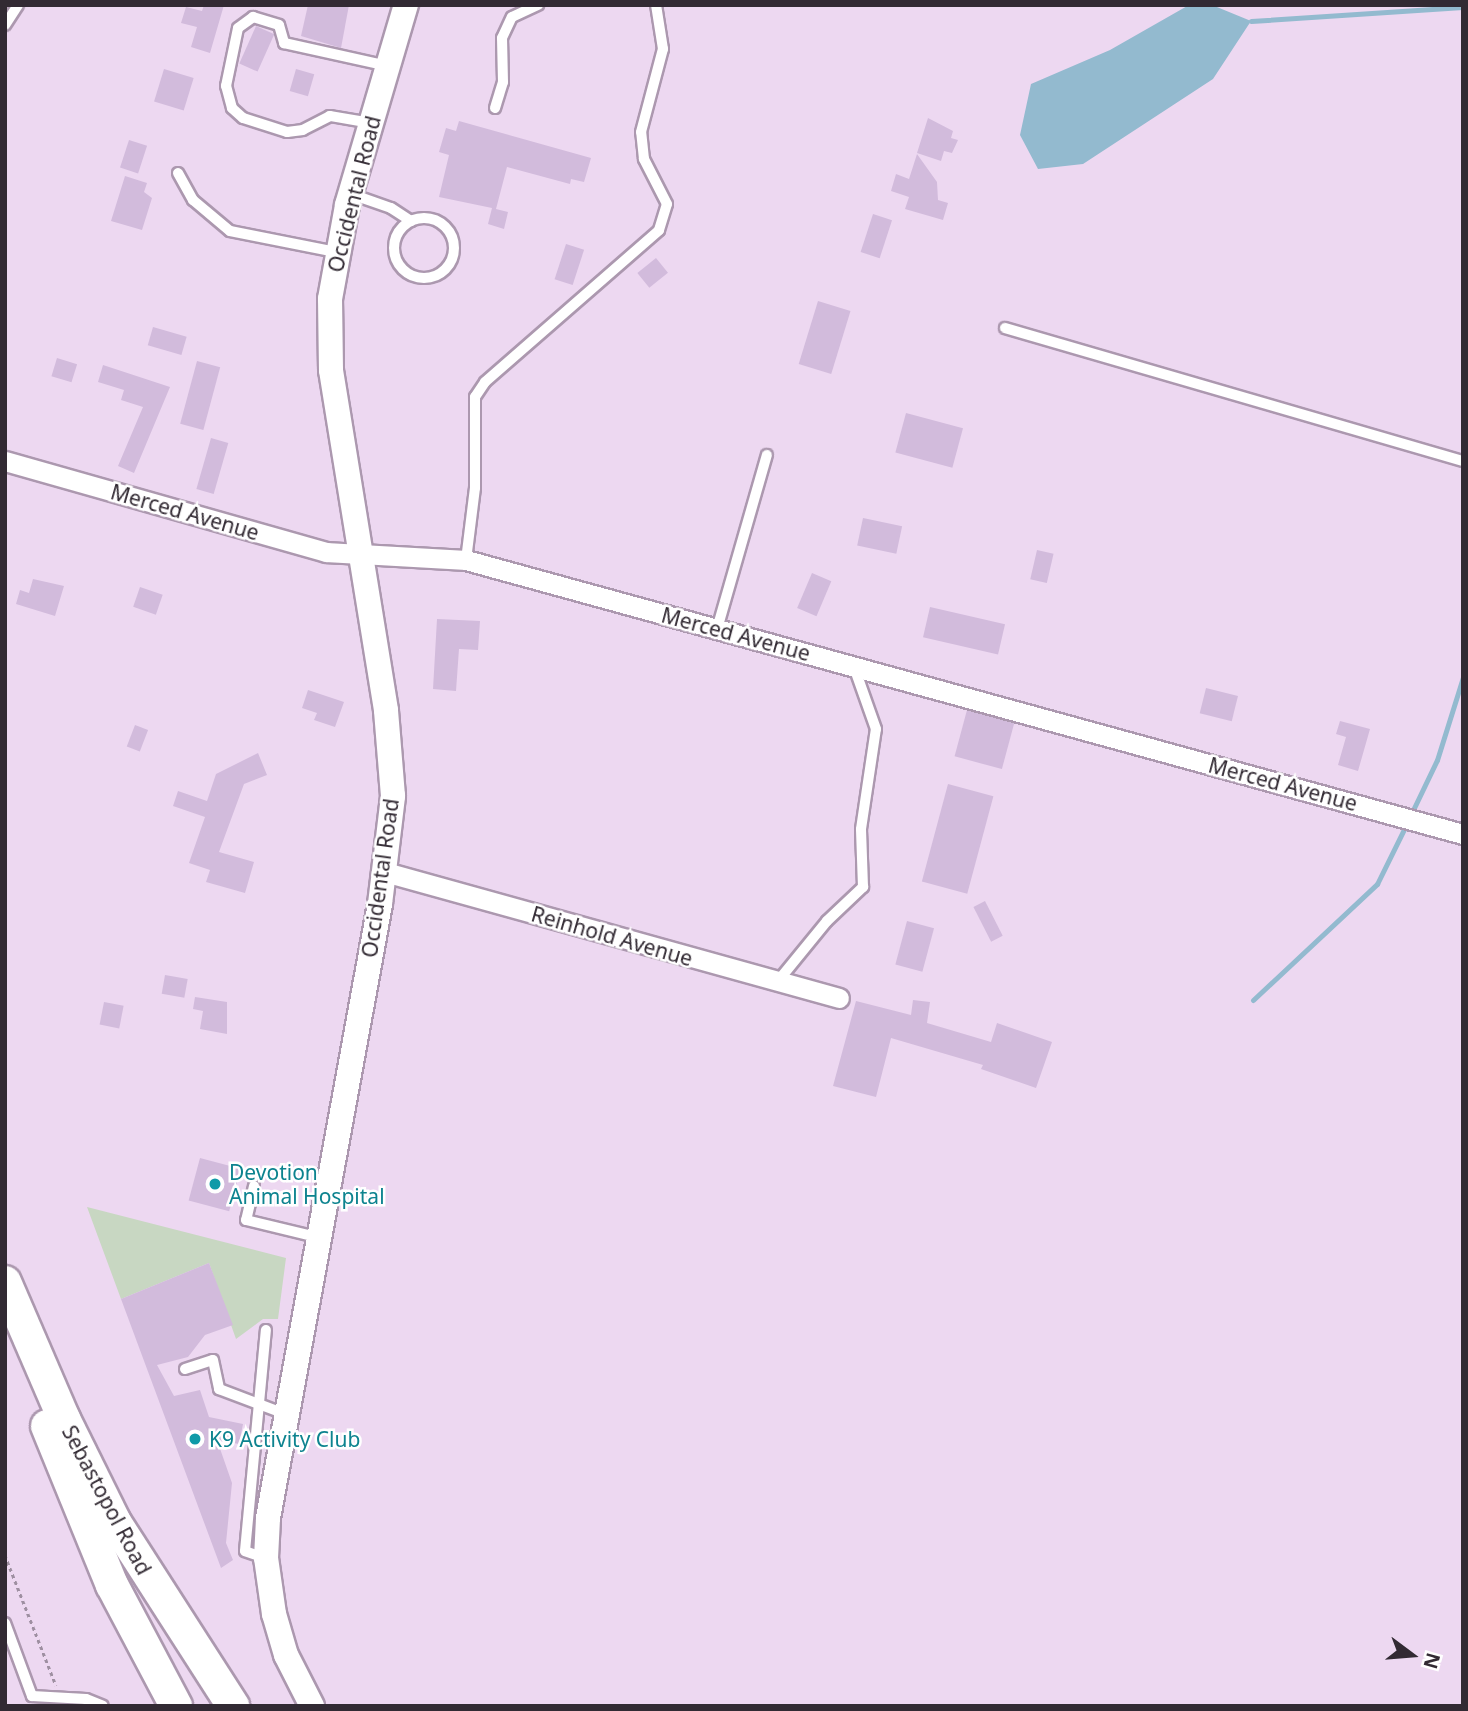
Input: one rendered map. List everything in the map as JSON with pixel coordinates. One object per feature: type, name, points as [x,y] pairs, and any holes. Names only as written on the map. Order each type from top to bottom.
[{"type":"main road","name":"Sebastopol Road","points":[[5,1282],[64,1419],[115,1522],[233,1706]]},
{"type":"main road","name":"Sebastopol Road","points":[[5,1302],[93,1542],[176,1706]]},
{"type":"street","name":"Occidental Road","points":[[312,1706],[279,1635],[266,1558],[270,1495],[385,873],[392,767],[362,555],[331,370],[330,299],[336,252],[406,5]]},
{"type":"street","name":"Merced Avenue","points":[[5,461],[327,552],[466,560],[1463,834]]},
{"type":"street","name":"Reinhold Avenue","points":[[385,873],[839,998]]},
{"type":"lane","points":[[5,25],[18,5]]},
{"type":"lane","points":[[495,108],[503,82],[502,38],[512,17],[538,5]]},
{"type":"lane","points":[[466,560],[475,488],[475,397],[485,382],[659,230],[667,204],[644,159],[641,132],[663,49],[656,5]]},
{"type":"lane","points":[[371,123],[330,116],[286,132],[243,118],[232,108],[226,86],[238,29],[253,18],[279,26],[284,43],[388,66]]},
{"type":"lane","points":[[178,173],[193,200],[230,231],[336,252]]},
{"type":"lane","points":[[351,194],[391,208],[411,221],[437,221],[451,235],[453,255],[435,276],[415,277],[399,265],[396,237],[411,221]]},
{"type":"lane","points":[[1005,328],[1463,461]]},
{"type":"lane","points":[[717,629],[766,455]]},
{"type":"lane","points":[[778,982],[827,921],[863,887],[861,829],[876,729],[854,667]]},
{"type":"lane","points":[[254,1186],[246,1220],[318,1237]]},
{"type":"lane","points":[[266,1330],[257,1400],[245,1551],[266,1558]]},
{"type":"lane","points":[[185,1369],[213,1360],[219,1389],[257,1400],[285,1413]]},
{"type":"lane","points":[[5,1623],[32,1696],[61,1697],[103,1706]]},
{"type":"path","points":[[5,1555],[61,1697]]},
{"type":"green space","points":[[87,1207],[286,1258],[278,1319],[263,1319],[236,1339],[209,1263],[121,1299]]},
{"type":"water","points":[[1189,5],[1212,5],[1251,21],[1213,79],[1083,164],[1038,169],[1020,135],[1031,84],[1110,50]]},
{"type":"building","points":[[204,5],[224,5],[210,53],[191,47],[197,27],[181,23],[186,7],[202,11]]},
{"type":"building","points":[[308,5],[349,5],[341,48],[301,36]]},
{"type":"building","points":[[256,26],[274,34],[258,72],[239,63]]},
{"type":"building","points":[[164,69],[194,78],[184,111],[154,102]]},
{"type":"building","points":[[296,69],[314,74],[308,96],[290,91]]},
{"type":"building","points":[[928,118],[953,131],[951,138],[958,140],[952,153],[944,151],[941,161],[917,153]]},
{"type":"building","points":[[459,121],[591,158],[584,182],[571,179],[570,184],[507,167],[496,209],[508,212],[504,229],[488,224],[492,208],[439,197],[449,155],[439,152],[446,128],[456,131]]},
{"type":"building","points":[[129,140],[147,146],[138,173],[120,168]]},
{"type":"building","points":[[917,154],[937,182],[938,200],[948,203],[943,220],[905,209],[909,197],[891,191],[896,174],[909,179]]},
{"type":"building","points":[[125,176],[147,183],[144,192],[152,198],[142,230],[111,221]]},
{"type":"building","points":[[873,214],[892,220],[880,258],[861,252]]},
{"type":"building","points":[[566,244],[584,250],[573,285],[555,279]]},
{"type":"building","points":[[656,258],[668,273],[649,288],[637,273]]},
{"type":"building","points":[[818,301],[851,311],[831,374],[799,364]]},
{"type":"building","points":[[153,327],[187,337],[181,355],[148,345]]},
{"type":"building","points":[[57,358],[77,364],[72,382],[51,376]]},
{"type":"building","points":[[197,361],[220,367],[203,430],[180,424]]},
{"type":"building","points":[[103,365],[170,387],[134,473],[118,466],[143,407],[121,400],[124,390],[98,382]]},
{"type":"building","points":[[906,413],[963,428],[952,468],[895,453]]},
{"type":"building","points":[[211,438],[228,443],[214,494],[196,489]]},
{"type":"building","points":[[863,518],[902,526],[896,554],[857,545]]},
{"type":"building","points":[[1037,550],[1054,554],[1047,583],[1030,579]]},
{"type":"building","points":[[812,573],[831,581],[816,616],[797,608]]},
{"type":"building","points":[[33,579],[64,586],[55,616],[16,604],[20,590],[29,593]]},
{"type":"building","points":[[140,587],[163,595],[156,615],[133,607]]},
{"type":"building","points":[[930,607],[1005,624],[998,655],[923,637]]},
{"type":"building","points":[[437,619],[480,621],[478,650],[459,649],[456,691],[433,689]]},
{"type":"building","points":[[1206,688],[1238,696],[1232,721],[1200,713]]},
{"type":"building","points":[[308,690],[344,702],[335,727],[314,720],[317,713],[302,708]]},
{"type":"building","points":[[967,710],[1014,723],[1002,769],[955,756]]},
{"type":"building","points":[[1340,721],[1370,729],[1358,771],[1338,765],[1346,737],[1336,734]]},
{"type":"building","points":[[135,725],[148,730],[140,751],[127,746]]},
{"type":"building","points":[[258,753],[267,775],[244,784],[219,852],[254,862],[245,893],[206,882],[210,870],[189,863],[205,817],[173,806],[178,791],[207,801],[216,774]]},
{"type":"building","points":[[948,784],[993,796],[967,894],[922,882]]},
{"type":"building","points":[[985,901],[1003,936],[991,942],[973,907]]},
{"type":"building","points":[[907,921],[934,928],[922,972],[895,964]]},
{"type":"building","points":[[165,975],[188,979],[184,998],[162,994]]},
{"type":"building","points":[[195,997],[227,1002],[227,1034],[200,1029],[203,1011],[193,1009]]},
{"type":"building","points":[[913,1000],[930,1002],[927,1023],[991,1042],[997,1023],[1052,1042],[1036,1088],[981,1069],[983,1065],[891,1038],[876,1097],[833,1086],[856,1001],[911,1015]]},
{"type":"building","points":[[104,1002],[124,1006],[119,1028],[100,1025]]},
{"type":"building","name":"Devotion Animal Hospital","points":[[200,1158],[241,1169],[229,1211],[189,1201]]},
{"type":"building","name":"K9 Activity Club","points":[[209,1263],[233,1325],[205,1335],[188,1357],[157,1365],[174,1396],[200,1390],[209,1417],[243,1424],[239,1444],[217,1440],[232,1483],[226,1543],[233,1560],[221,1568],[121,1299]]},
{"type":"waterway","points":[[1251,21],[1463,7]]},
{"type":"waterway","points":[[1413,810],[1437,760],[1463,677]]},
{"type":"waterway","points":[[1253,1000],[1377,884],[1405,827]]},
{"type":"place","name":"Devotion Animal Hospital","points":[[215,1184]]},
{"type":"place","name":"K9 Activity Club","points":[[195,1439]]}]
